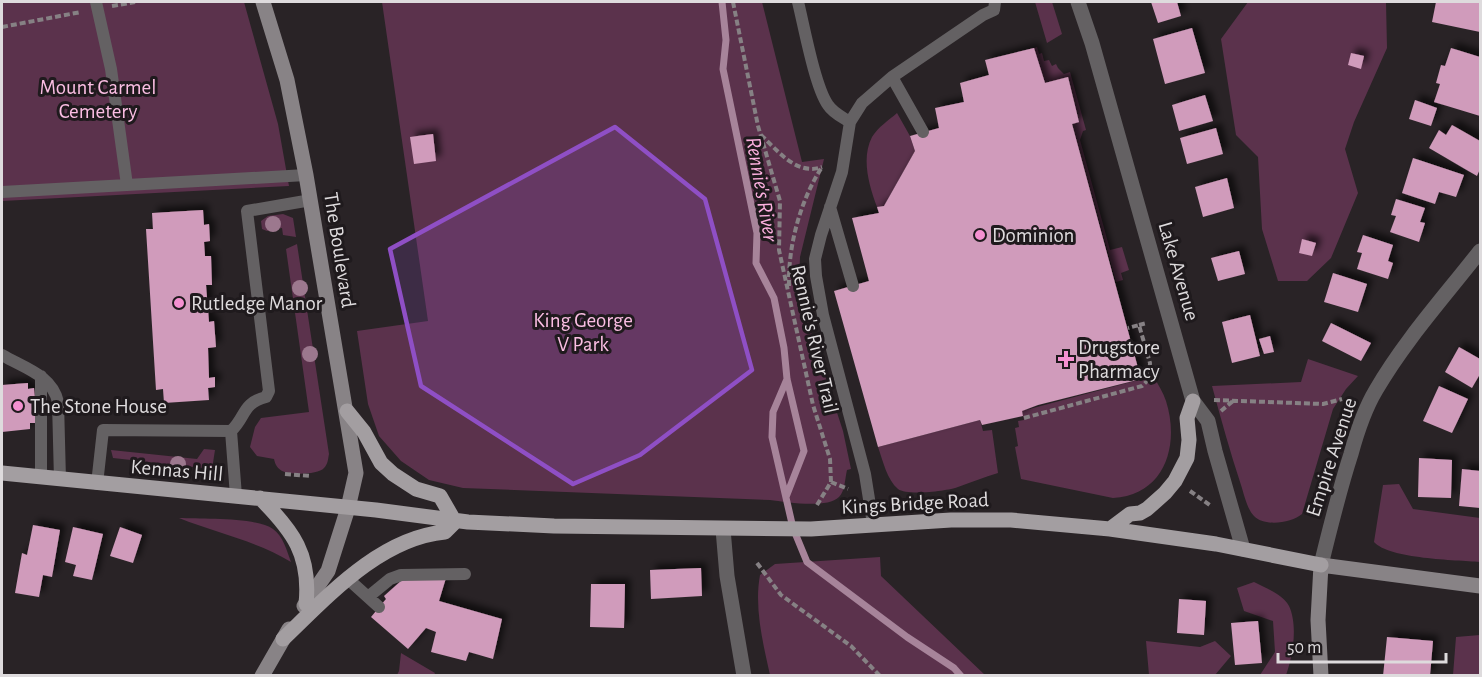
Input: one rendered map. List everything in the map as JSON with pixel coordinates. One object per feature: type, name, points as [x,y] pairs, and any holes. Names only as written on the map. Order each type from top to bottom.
[{"type":"main road","points":[[1110,530],[1130,514],[1140,513],[1147,509],[1166,493],[1175,481],[1187,458],[1189,440],[1187,418],[1193,401]]},
{"type":"main road","points":[[283,639],[348,579],[372,562],[405,542],[428,534],[445,532],[455,522],[440,496],[416,489],[381,463],[364,432],[347,411]]},
{"type":"main road","name":"Kennas Hill","points":[[2,473],[348,508]]},
{"type":"main road","points":[[260,498],[288,528],[297,543],[306,568],[308,582],[306,604]]},
{"type":"main road","name":"Kings Bridge Road","points":[[348,508],[455,522],[554,526],[811,529],[951,520],[1011,520],[1110,530],[1243,549],[1321,565]]},
{"type":"street","name":"The Boulevard","points":[[262,675],[328,571],[357,473],[311,200],[287,80],[263,2]]},
{"type":"street","name":"Lake Avenue","points":[[1078,2],[1092,43],[1193,401],[1208,421],[1243,549]]},
{"type":"street","name":"Empire Avenue","points":[[1321,675],[1318,620],[1321,565],[1339,493],[1363,416],[1376,390],[1410,341],[1480,251]]},
{"type":"street","points":[[723,529],[727,576],[744,675]]},
{"type":"street","name":"Kings Bridge Road","points":[[1321,565],[1480,586]]},
{"type":"lane","points":[[798,2],[820,90],[827,105],[850,122]]},
{"type":"lane","points":[[873,524],[865,474],[823,315],[816,276],[817,251],[842,172],[850,122],[862,103],[892,77],[983,15],[994,10],[995,2]]},
{"type":"lane","points":[[97,5],[111,69],[127,185]]},
{"type":"lane","points":[[892,77],[922,132]]},
{"type":"lane","points":[[2,192],[306,175]]},
{"type":"lane","points":[[97,484],[103,430],[231,430],[247,406],[266,397],[269,391],[247,211],[311,200]]},
{"type":"lane","points":[[830,207],[853,286]]},
{"type":"lane","points":[[2,355],[49,381],[56,390],[60,480]]},
{"type":"lane","points":[[41,376],[41,477]]},
{"type":"lane","points":[[231,430],[236,496]]},
{"type":"lane","points":[[368,597],[390,579],[401,575],[465,574]]},
{"type":"lane","points":[[348,579],[379,607]]},
{"type":"path","name":"Rennie's River Trail","points":[[732,2],[760,135],[780,201],[779,250],[813,405],[830,459],[831,482]]},
{"type":"path","points":[[2,27],[97,5]]},
{"type":"path","points":[[760,135],[796,166],[812,171],[822,167],[814,179],[796,229],[790,255],[789,297]]},
{"type":"path","points":[[1128,328],[1147,323]]},
{"type":"path","points":[[1024,418],[1142,386],[1149,379],[1150,363],[1139,325]]},
{"type":"path","points":[[1150,363],[1157,361]]},
{"type":"path","points":[[1211,400],[1323,405],[1342,399]]},
{"type":"path","points":[[285,474],[311,476]]},
{"type":"path","points":[[817,505],[831,482],[848,489]]},
{"type":"path","points":[[1187,489],[1215,509]]},
{"type":"path","points":[[757,563],[781,595],[851,646],[880,675]]},
{"type":"highlighted area","points":[[615,127],[705,199],[752,370],[640,455],[573,484],[421,386],[390,249]]},
{"type":"green space","name":"Mount Carmel Cemetery","points":[[2,2],[244,2],[278,124],[289,186],[2,201]]},
{"type":"green space","name":"King George V Park","points":[[382,2],[762,2],[802,162],[824,159],[800,257],[799,284],[812,336],[843,431],[851,469],[847,470],[844,488],[839,497],[825,503],[806,504],[770,500],[463,488],[429,480],[401,461],[379,436],[368,404],[357,331],[428,321]]},
{"type":"green space","points":[[1035,2],[1052,2],[1062,34],[1047,43]]},
{"type":"green space","points":[[1248,2],[1386,2],[1387,48],[1354,122],[1345,149],[1358,193],[1331,258],[1307,281],[1278,281],[1262,229],[1258,157],[1236,135],[1221,39]]},
{"type":"green space","points":[[1037,47],[1044,61],[1049,60],[1052,66],[1056,64],[1064,74],[1070,72],[1086,130],[1083,131],[1080,140],[1110,250],[1122,247],[1129,270],[1121,273],[1123,280],[1116,282],[1072,124],[1079,121],[1068,77],[1045,83],[1034,48]]},
{"type":"green space","points":[[897,113],[910,136],[915,151],[884,206],[877,207],[867,172],[867,154],[872,137],[877,130]]},
{"type":"green space","points":[[283,214],[293,218],[296,237],[283,235],[282,228],[267,231],[262,229],[261,221],[268,216]]},
{"type":"green space","points":[[297,244],[329,454],[324,468],[304,474],[282,471],[276,466],[274,459],[257,456],[250,447],[255,427],[261,418],[309,412],[286,249]]},
{"type":"green space","points":[[1308,359],[1358,376],[1333,409],[1302,514],[1292,520],[1264,522],[1254,516],[1248,505],[1212,386],[1301,382]]},
{"type":"green space","points":[[1153,376],[1166,401],[1171,434],[1164,465],[1156,478],[1145,488],[1131,495],[1113,498],[1021,479],[1015,447],[1018,446],[1015,428],[1019,427],[1018,421],[1024,420],[1022,411]]},
{"type":"green space","points":[[980,420],[983,431],[992,430],[998,473],[953,489],[937,491],[903,491],[891,481],[878,447]]},
{"type":"green space","points":[[204,449],[215,450],[212,469],[113,458],[111,450],[197,459]]},
{"type":"green space","points":[[1399,484],[1413,509],[1480,518],[1480,562],[1408,555],[1382,548],[1374,542],[1383,485]]},
{"type":"green space","points":[[179,518],[228,519],[265,525],[279,536],[291,562],[250,543]]},
{"type":"green space","points":[[880,557],[881,576],[985,675],[770,675],[759,613],[760,575],[775,564]]},
{"type":"green space","points":[[1254,582],[1283,598],[1292,614],[1294,640],[1286,675],[1260,675],[1275,652],[1273,621],[1244,611],[1237,588]]},
{"type":"green space","points":[[1480,635],[1480,675],[1453,675],[1456,637]]},
{"type":"green space","points":[[1146,641],[1200,647],[1215,641],[1231,656],[1215,675],[1149,675]]},
{"type":"green space","points":[[401,653],[435,673],[434,675],[397,675]]},
{"type":"building","points":[[1151,2],[1177,2],[1181,16],[1158,23]]},
{"type":"building","points":[[1436,2],[1480,2],[1480,32],[1432,22]]},
{"type":"building","points":[[1192,28],[1205,73],[1165,84],[1153,39]]},
{"type":"building","name":"Dominion","points":[[1034,48],[1045,83],[1068,77],[1079,122],[1072,124],[1141,379],[1038,405],[1022,411],[1023,416],[982,425],[980,420],[878,447],[834,291],[869,281],[852,218],[879,213],[877,207],[884,206],[915,151],[910,136],[939,128],[935,108],[964,102],[960,83],[989,75],[985,60]]},
{"type":"building","points":[[1451,48],[1480,57],[1480,116],[1434,102],[1440,84],[1436,83],[1441,65],[1445,66]]},
{"type":"building","points":[[1351,53],[1364,56],[1361,69],[1348,65]]},
{"type":"building","points":[[1205,95],[1213,121],[1179,131],[1172,105]]},
{"type":"building","points":[[1415,100],[1437,108],[1431,126],[1409,119]]},
{"type":"building","points":[[1452,125],[1480,141],[1480,169],[1477,176],[1429,148],[1439,130],[1446,135]]},
{"type":"building","points":[[1216,128],[1223,154],[1187,164],[1180,138]]},
{"type":"building","points":[[433,134],[436,161],[414,164],[410,137]]},
{"type":"building","points":[[1413,158],[1464,175],[1456,197],[1439,192],[1435,204],[1402,193]]},
{"type":"building","points":[[1227,178],[1234,208],[1203,217],[1195,187]]},
{"type":"building","points":[[1396,199],[1425,208],[1420,222],[1425,223],[1419,242],[1390,232],[1396,216],[1391,215]]},
{"type":"building","name":"Rutledge Manor","points":[[203,210],[204,225],[209,224],[210,241],[204,242],[205,256],[211,256],[212,285],[206,285],[209,322],[214,321],[216,347],[208,348],[209,378],[215,377],[215,387],[208,388],[209,400],[164,403],[163,389],[156,390],[146,229],[153,229],[152,213]]},
{"type":"building","points":[[1363,235],[1393,245],[1388,261],[1393,263],[1388,279],[1357,269],[1362,253],[1357,252]]},
{"type":"building","points":[[1302,239],[1316,243],[1312,256],[1299,253]]},
{"type":"building","points":[[1239,251],[1245,274],[1218,281],[1211,258]]},
{"type":"building","points":[[1333,273],[1367,284],[1358,312],[1324,302]]},
{"type":"building","points":[[1250,315],[1260,356],[1232,363],[1222,322]]},
{"type":"building","points":[[1331,323],[1371,343],[1361,361],[1322,341]]},
{"type":"building","points":[[1270,336],[1274,352],[1264,354],[1259,339]]},
{"type":"building","points":[[1459,347],[1480,359],[1480,374],[1472,388],[1445,372]]},
{"type":"building","name":"The Stone House","points":[[28,383],[28,389],[34,388],[37,423],[30,423],[30,429],[2,432],[2,385]]},
{"type":"building","points":[[1439,386],[1468,399],[1452,433],[1423,421]]},
{"type":"building","points":[[1419,458],[1452,460],[1451,498],[1418,497]]},
{"type":"building","points":[[1462,469],[1480,471],[1480,508],[1459,506]]},
{"type":"building","points":[[33,525],[60,530],[52,577],[43,575],[39,597],[15,593],[22,553],[27,555]]},
{"type":"building","points":[[73,527],[103,534],[92,580],[73,576],[76,565],[65,562]]},
{"type":"building","points":[[120,527],[142,535],[133,563],[110,556]]},
{"type":"building","points":[[701,568],[702,596],[651,599],[650,570]]},
{"type":"building","points":[[446,578],[439,601],[502,619],[493,659],[469,652],[466,661],[431,652],[436,632],[426,628],[408,649],[371,617],[386,599],[384,596],[402,580]]},
{"type":"building","points":[[591,584],[625,584],[624,628],[590,627]]},
{"type":"building","points":[[1179,599],[1206,601],[1204,635],[1177,633]]},
{"type":"building","points":[[1258,621],[1262,663],[1235,665],[1231,623]]},
{"type":"building","points":[[1387,637],[1433,641],[1430,676],[1383,676]]},
{"type":"waterway","name":"Rennie's River","points":[[722,2],[726,40],[723,69],[757,233],[756,263],[774,298],[784,348],[787,379],[804,451],[786,497]]},
{"type":"waterway","name":"Rennie's River","points":[[787,379],[773,412],[772,437],[793,528],[807,562],[907,637],[954,668],[961,676]]},
{"type":"place","name":"Dominion","points":[[980,235]]},
{"type":"place","name":"Rutledge Manor","points":[[179,303]]},
{"type":"place","name":"Drugstore Pharmacy","points":[[1066,359]]},
{"type":"place","name":"The Stone House","points":[[18,406]]}]
